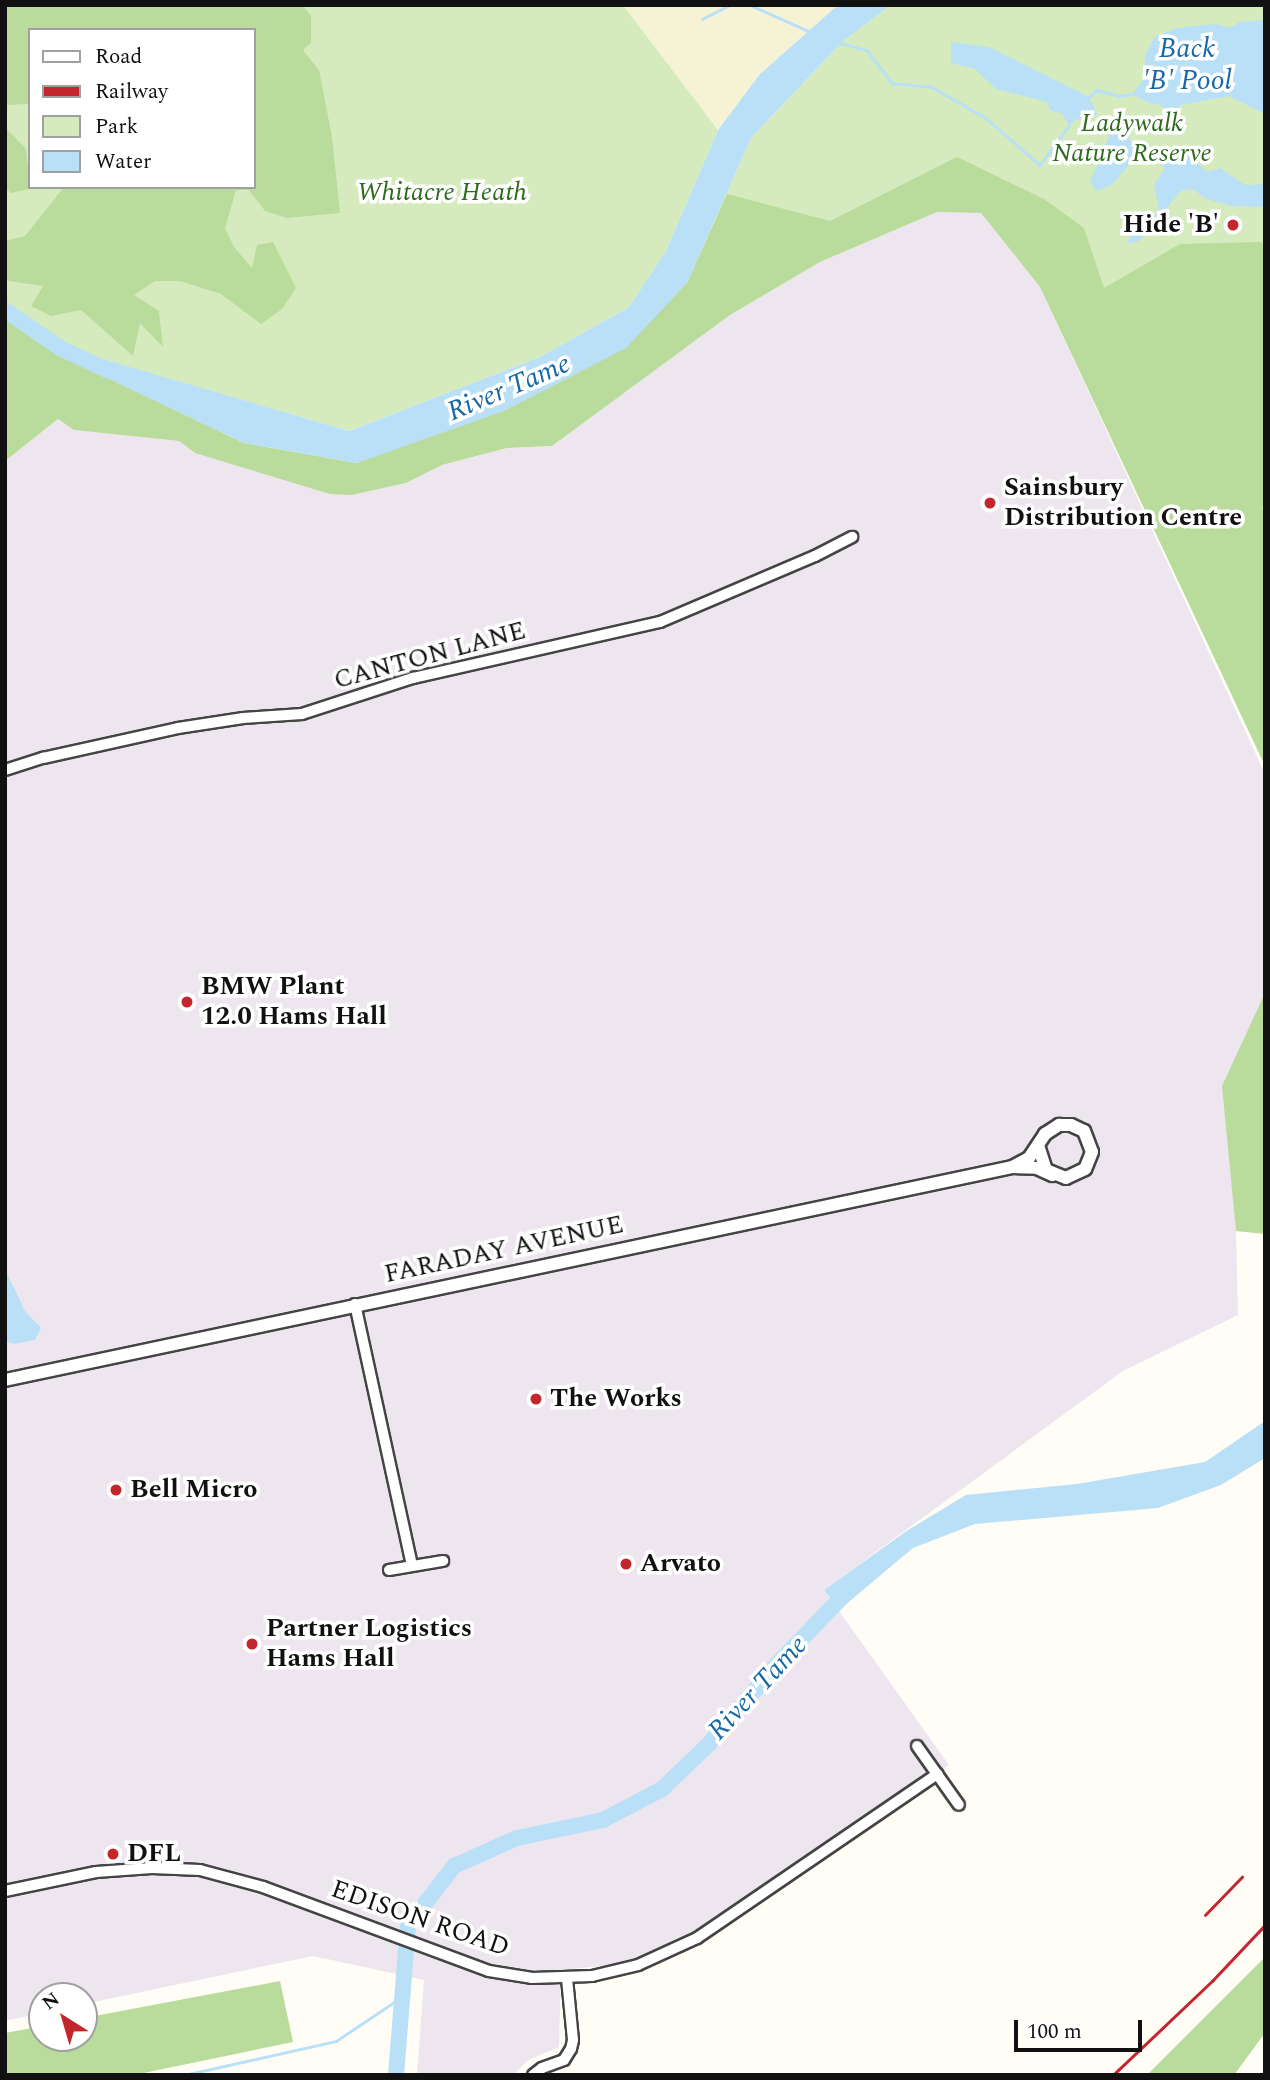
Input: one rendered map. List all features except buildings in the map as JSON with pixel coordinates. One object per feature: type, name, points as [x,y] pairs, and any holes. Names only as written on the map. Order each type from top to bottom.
[{"type":"street","name":"CANTON LANE","points":[[5,770],[43,758],[178,728],[243,718],[302,714],[414,678],[660,622],[815,556],[852,537]]},
{"type":"street","points":[[1059,1125],[1077,1127],[1088,1137],[1092,1152],[1085,1169],[1066,1178],[1052,1175],[1041,1163],[1039,1148],[1045,1134],[1059,1125]]},
{"type":"street","name":"FARADAY AVENUE","points":[[1012,1167],[1029,1158],[1039,1148]]},
{"type":"street","name":"FARADAY AVENUE","points":[[5,1380],[1012,1167],[1037,1168],[1052,1175]]},
{"type":"street","points":[[355,1304],[412,1566]]},
{"type":"street","points":[[389,1570],[443,1561]]},
{"type":"street","points":[[916,1745],[959,1805]]},
{"type":"street","name":"EDISON ROAD","points":[[5,1891],[96,1872],[175,1868],[200,1870],[263,1887],[489,1970],[532,1978],[567,1979],[638,1965],[697,1938],[937,1774]]},
{"type":"street","points":[[533,2075],[542,2068],[564,2060],[571,2049],[573,2040],[567,1979]]},
{"type":"shaded area","points":[[623,5],[838,5],[760,74],[718,130]]},
{"type":"shaded area","points":[[937,212],[981,213],[1040,287],[1265,774],[1265,993],[1223,1086],[1236,1230],[1238,1315],[1123,1371],[824,1590],[949,1765],[799,1859],[694,1934],[658,1952],[610,1965],[561,1970],[559,2047],[528,2060],[514,2075],[417,2075],[424,1980],[313,1956],[98,2001],[98,1982],[28,1982],[28,2016],[5,2021],[5,461],[58,419],[74,430],[179,441],[195,453],[352,495],[406,483],[442,465],[507,448],[552,446],[730,315],[820,262]]},
{"type":"green space","name":"Whitacre Heath","points":[[5,5],[623,5],[718,130],[666,251],[629,307],[540,357],[349,431],[62,348],[5,309]]},
{"type":"green space","points":[[5,5],[302,5],[311,15],[311,43],[303,50],[319,70],[332,137],[340,213],[287,218],[265,211],[249,190],[236,190],[225,228],[234,247],[252,268],[257,245],[273,242],[296,288],[282,309],[261,324],[221,294],[180,281],[155,281],[134,295],[159,311],[163,347],[140,323],[133,356],[81,310],[51,316],[31,306],[43,286],[9,281],[5,277],[5,241],[25,236],[62,189],[256,189],[256,28],[28,28],[28,102],[5,105]]},
{"type":"green space","name":"Ladywalk Nature Reserve","points":[[891,5],[1265,5],[1265,678],[1006,192],[830,221],[687,283],[751,138],[842,42]]},
{"type":"green space","points":[[5,127],[26,149],[29,189],[12,193],[5,189]]},
{"type":"green space","points":[[957,157],[1044,199],[1084,228],[1104,288],[1180,244],[1260,242],[1265,245],[1265,505],[1261,508],[1265,510],[1265,766],[1040,287],[981,213],[937,212],[820,262],[730,315],[552,446],[507,448],[442,465],[406,483],[352,495],[330,494],[195,453],[179,441],[74,430],[58,419],[5,461],[5,311],[87,362],[85,367],[244,443],[357,463],[687,283],[727,194],[830,221]]},
{"type":"green space","points":[[1265,993],[1265,1234],[1236,1231],[1222,1086]]},
{"type":"green space","points":[[1265,1957],[1265,2033],[1234,2075],[1147,2075]]},
{"type":"green space","points":[[280,1981],[293,2042],[134,2075],[5,2075],[5,2033],[28,2029],[28,2052],[98,2052],[98,2015]]},
{"type":"water","points":[[838,5],[891,5],[842,42],[751,138],[687,283],[626,348],[504,411],[357,463],[244,443],[84,367],[99,358],[349,431],[540,357],[629,307],[666,251],[718,130],[760,74]]},
{"type":"water","name":"Back 'B' Pool","points":[[1265,20],[1265,114],[1229,96],[1180,105],[1175,116],[1161,105],[1149,103],[1132,94],[1144,79],[1145,56],[1154,37],[1177,28],[1216,24],[1231,28],[1239,22]]},
{"type":"water","points":[[951,42],[989,47],[1089,97],[1097,114],[1089,119],[1077,119],[1069,125],[1062,114],[1050,110],[1047,102],[996,89],[975,69],[951,63]]},
{"type":"water","points":[[1117,117],[1126,117],[1130,141],[1158,150],[1168,158],[1177,152],[1189,155],[1207,172],[1220,168],[1245,185],[1265,184],[1265,207],[1232,206],[1206,199],[1193,189],[1181,191],[1139,241],[1126,244],[1137,228],[1159,211],[1154,184],[1165,169],[1151,155],[1137,155],[1112,185],[1097,191],[1090,182]]},
{"type":"water","points":[[5,1269],[25,1311],[41,1328],[35,1340],[14,1344],[5,1341]]},
{"type":"water","points":[[1265,1421],[1265,1458],[1221,1485],[1158,1508],[975,1524],[913,1548],[839,1610],[824,1590],[908,1530],[966,1495],[1077,1484],[1205,1462]]},
{"type":"waterway","points":[[702,19],[729,5]]},
{"type":"waterway","points":[[750,5],[811,32]]},
{"type":"waterway","points":[[840,43],[867,50],[892,83],[932,87],[986,118],[1040,165],[1069,125]]},
{"type":"waterway","points":[[1089,97],[1097,90],[1119,96],[1132,94]]},
{"type":"waterway","name":"River Tame","points":[[5,310],[60,348],[109,371]]},
{"type":"waterway","name":"River Tame","points":[[396,2075],[408,1926],[454,1866],[517,1838],[603,1820],[662,1789],[709,1744],[778,1663],[849,1590]]},
{"type":"waterway","points":[[184,2075],[336,2041],[402,1997]]},
{"type":"railway","points":[[1205,1915],[1242,1877]]},
{"type":"railway","points":[[1113,2075],[1212,1981],[1265,1925]]},
{"type":"place","name":"Hide 'B'","points":[[1233,225]]},
{"type":"place","name":"Sainsbury Distribution Centre","points":[[990,503]]},
{"type":"place","name":"BMW Plant 12.0 Hams Hall","points":[[187,1002]]},
{"type":"place","name":"The Works","points":[[536,1399]]},
{"type":"place","name":"Bell Micro","points":[[116,1490]]},
{"type":"place","name":"Arvato","points":[[626,1564]]},
{"type":"place","name":"Partner Logistics Hams Hall","points":[[252,1644]]},
{"type":"place","name":"DFL","points":[[113,1854]]}]
